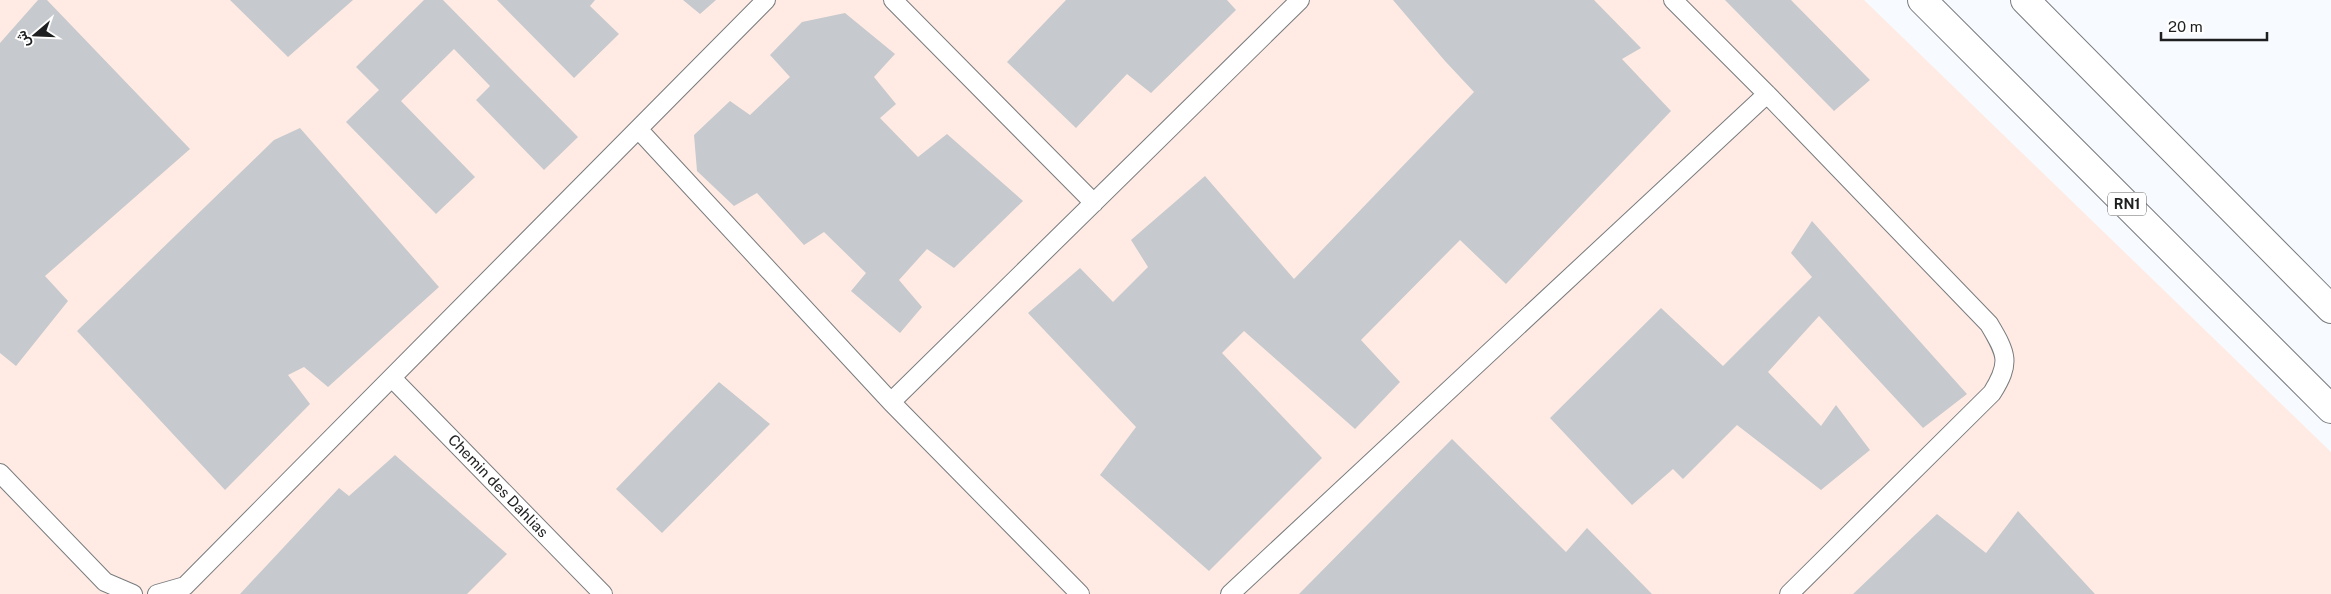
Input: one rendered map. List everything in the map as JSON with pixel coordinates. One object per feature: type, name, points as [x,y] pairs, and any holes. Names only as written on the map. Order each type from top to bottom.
[{"type":"highway","name":"RN1","points":[[1922,0],[2331,408]]},
{"type":"highway","points":[[2025,0],[2331,309]]},
{"type":"lane","points":[[157,594],[185,586],[766,0]]},
{"type":"lane","points":[[893,0],[1094,202]]},
{"type":"lane","points":[[891,402],[1300,0]]},
{"type":"lane","points":[[1673,0],[1767,94],[1989,324],[2001,344],[2005,360],[2003,375],[1992,393],[1789,594]]},
{"type":"lane","points":[[1230,594],[1767,94]]},
{"type":"lane","points":[[639,130],[891,402],[1080,594]]},
{"type":"lane","name":"Chemin des Dahlias","points":[[392,378],[603,594]]},
{"type":"lane","points":[[0,473],[105,582],[133,594]]},
{"type":"shaded area","points":[[0,0],[1864,0],[2331,452],[2331,594],[0,594]]},
{"type":"building","points":[[38,0],[47,0],[190,149],[45,276],[68,301],[16,366],[0,353],[0,43]]},
{"type":"building","points":[[230,0],[353,0],[288,57]]},
{"type":"building","points":[[424,0],[443,0],[578,137],[544,170],[476,100],[490,86],[454,49],[401,101],[475,177],[436,214],[346,122],[379,90],[356,67]]},
{"type":"building","points":[[497,0],[595,0],[590,6],[619,34],[574,78]]},
{"type":"building","points":[[683,0],[716,0],[700,14]]},
{"type":"building","points":[[1066,0],[1227,0],[1236,10],[1151,93],[1127,74],[1076,128],[1007,62]]},
{"type":"building","points":[[1393,0],[1594,0],[1641,48],[1622,59],[1671,111],[1506,284],[1460,240],[1361,340],[1400,382],[1355,429],[1244,331],[1222,353],[1322,458],[1209,571],[1100,475],[1136,427],[1028,313],[1080,268],[1113,302],[1148,267],[1131,240],[1205,176],[1294,279],[1474,92]]},
{"type":"building","points":[[1725,0],[1791,0],[1870,80],[1834,111]]},
{"type":"building","points":[[845,13],[895,54],[874,77],[896,104],[880,118],[918,157],[947,134],[1023,201],[954,268],[927,249],[899,280],[922,307],[900,333],[851,291],[866,273],[824,232],[804,245],[757,193],[734,206],[697,171],[694,135],[730,101],[750,115],[790,77],[770,55],[802,22]]},
{"type":"building","points":[[300,128],[439,287],[328,387],[304,367],[288,375],[310,404],[225,490],[77,331],[274,140]]},
{"type":"building","points":[[1812,221],[1967,394],[1923,428],[1819,316],[1768,372],[1821,426],[1836,405],[1870,450],[1821,490],[1737,425],[1683,479],[1673,469],[1632,505],[1550,418],[1661,308],[1723,366],[1812,277],[1791,253]]},
{"type":"building","points":[[719,382],[770,424],[662,533],[616,489]]},
{"type":"building","points":[[1452,439],[1566,552],[1587,528],[1652,594],[1299,594]]},
{"type":"building","points":[[395,455],[507,554],[467,594],[240,594],[339,488],[349,496]]},
{"type":"building","points":[[2018,511],[2095,594],[1853,594],[1937,514],[1986,553]]}]
